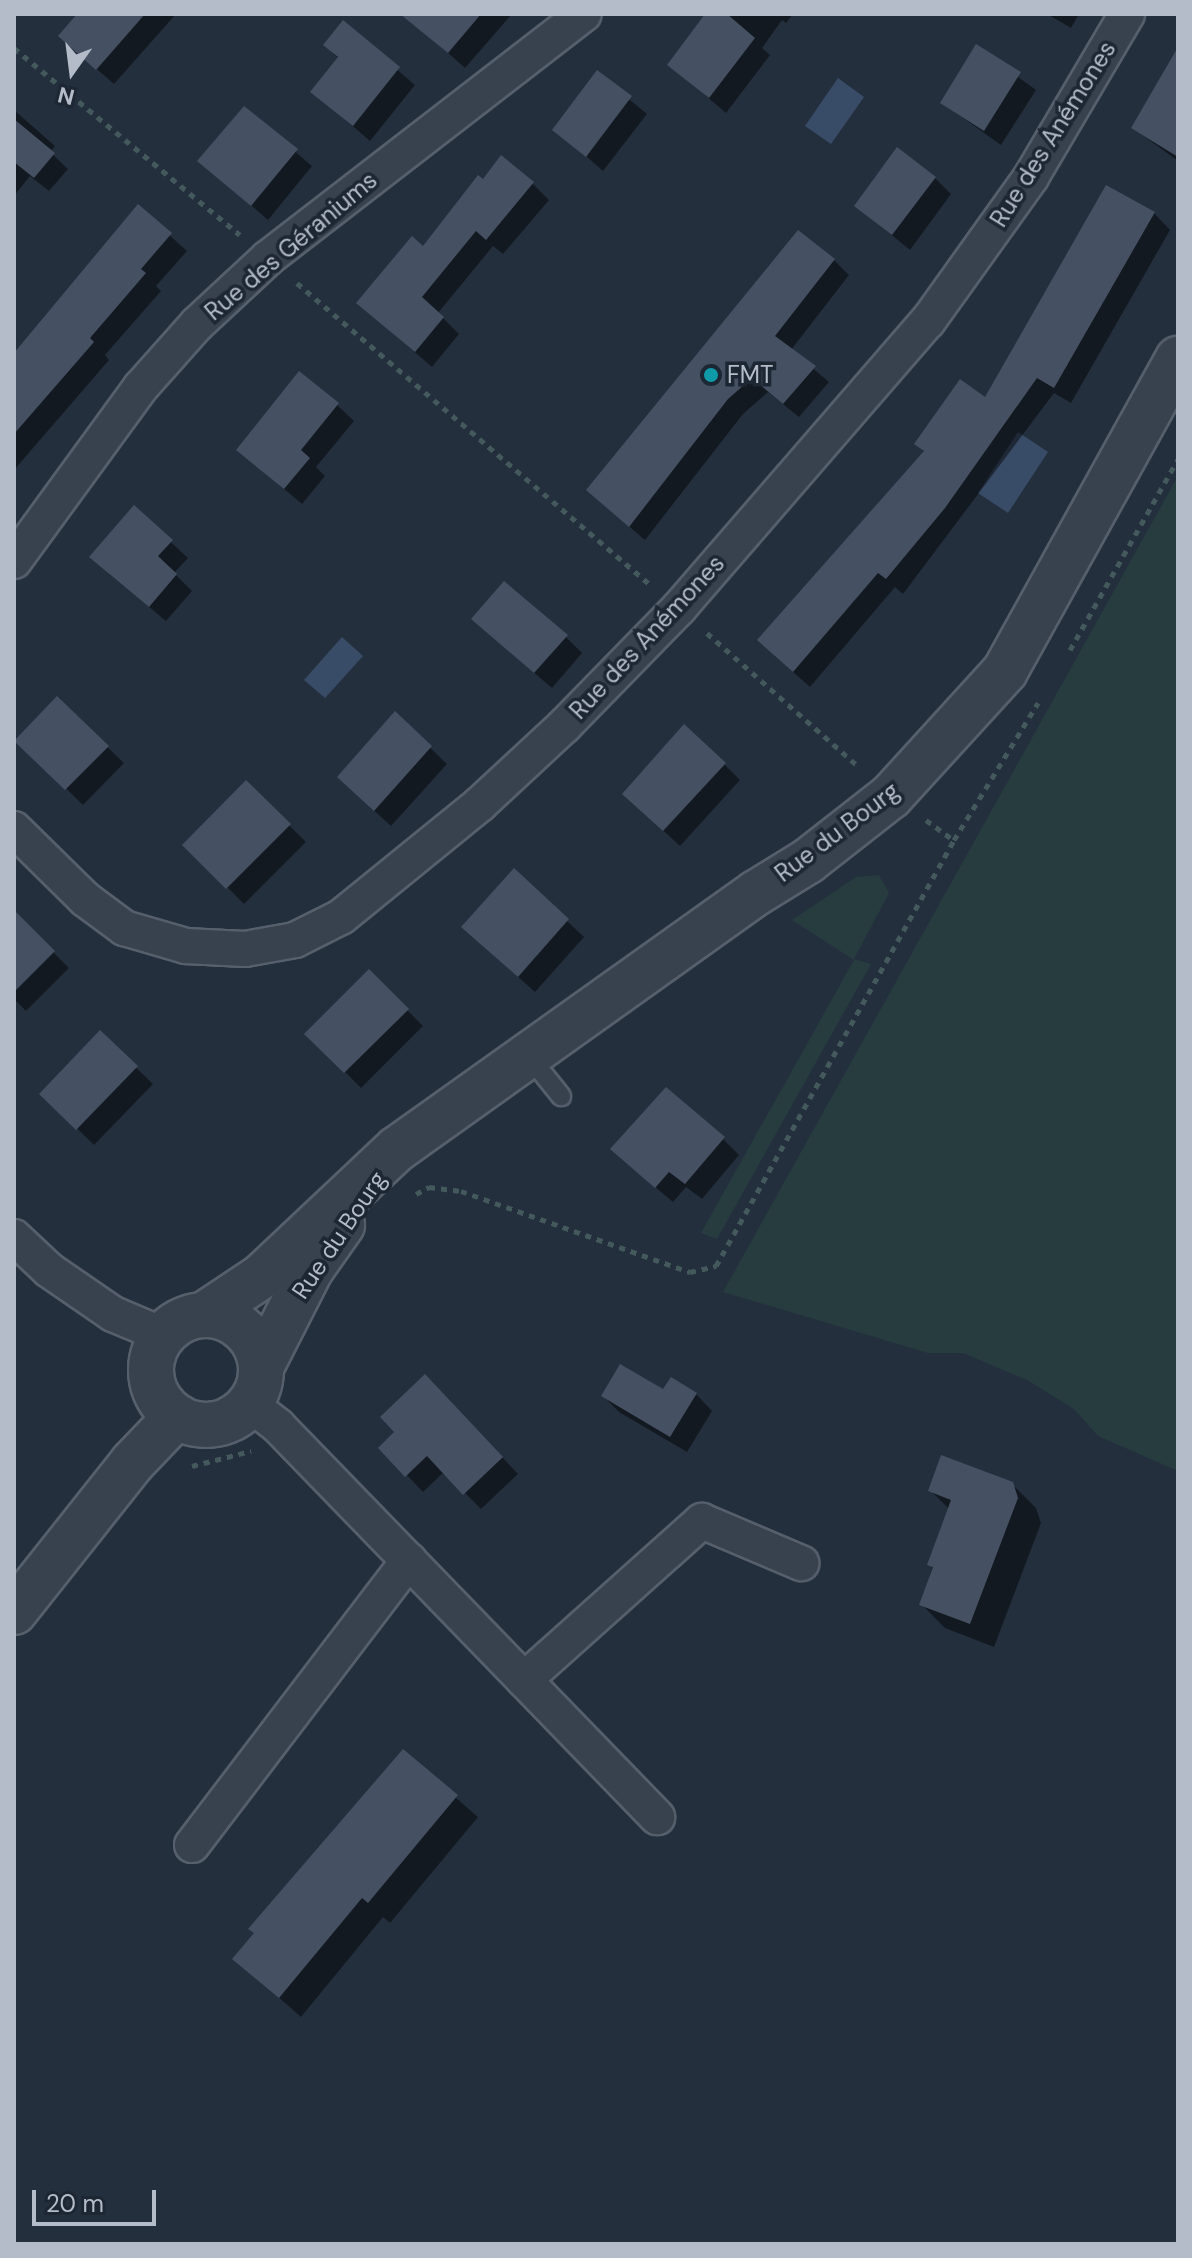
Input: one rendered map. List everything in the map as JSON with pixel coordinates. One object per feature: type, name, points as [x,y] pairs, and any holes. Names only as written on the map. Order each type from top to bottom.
[{"type":"street","name":"Rue des Géraniums","points":[[14,561],[140,388],[197,324],[268,258],[584,14]]},
{"type":"street","name":"Rue des Anémones","points":[[14,829],[85,899],[124,928],[186,946],[245,949],[295,940],[341,917],[480,804],[679,608],[928,321],[1031,177],[1127,14]]},
{"type":"street","name":"Rue du Bourg","points":[[205,1314],[262,1276],[397,1149],[808,861],[891,796],[1005,671],[1178,359]]},
{"type":"street","name":"Rue du Bourg","points":[[264,1398],[311,1269],[397,1149]]},
{"type":"street","points":[[14,1237],[49,1270],[113,1314],[163,1335]]},
{"type":"street","points":[[264,1398],[235,1418],[216,1424],[176,1417],[153,1388],[154,1351],[163,1335],[182,1319],[205,1314],[237,1323],[258,1349],[264,1398],[409,1560],[657,1817]]},
{"type":"street","points":[[14,1612],[132,1463],[176,1417]]},
{"type":"street","points":[[524,1680],[702,1521],[801,1563]]},
{"type":"street","points":[[192,1845],[409,1560]]},
{"type":"lane","points":[[528,1055],[561,1096]]},
{"type":"path","points":[[14,48],[268,258],[679,608],[891,796],[954,840]]},
{"type":"path","points":[[1068,654],[1178,459]]},
{"type":"path","points":[[402,1201],[429,1187],[461,1191],[690,1272],[716,1266],[954,840],[1043,694]]},
{"type":"path","points":[[180,1476],[204,1462],[266,1445],[264,1398]]},
{"type":"green space","points":[[1178,476],[1178,1471],[1098,1436],[1074,1409],[1027,1380],[963,1353],[928,1353],[723,1292]]},
{"type":"green space","points":[[879,875],[889,893],[854,959],[871,964],[717,1239],[701,1233],[854,960],[792,920],[856,877]]},
{"type":"water","points":[[838,78],[864,97],[831,144],[805,126]]},
{"type":"water","points":[[1018,432],[1048,452],[1008,513],[978,493]]},
{"type":"water","points":[[342,637],[363,656],[325,698],[304,680]]},
{"type":"building","points":[[77,14],[145,14],[96,70],[58,36]]},
{"type":"building","points":[[400,14],[481,14],[448,53]]},
{"type":"building","points":[[705,14],[727,14],[755,38],[709,98],[667,65]]},
{"type":"building","points":[[343,20],[400,67],[353,126],[310,92],[338,57],[323,45]]},
{"type":"building","points":[[976,44],[1021,72],[984,131],[940,103]]},
{"type":"building","points":[[1178,47],[1178,157],[1131,128]]},
{"type":"building","points":[[597,70],[632,96],[586,157],[552,130]]},
{"type":"building","points":[[244,106],[298,149],[251,206],[197,161]]},
{"type":"building","points":[[14,119],[55,153],[34,178],[14,162]]},
{"type":"building","points":[[897,147],[936,177],[892,235],[854,206]]},
{"type":"building","points":[[501,155],[534,182],[486,240],[476,231],[422,297],[444,317],[415,352],[356,303],[412,236],[423,246],[478,175],[483,179]]},
{"type":"building","points":[[1106,185],[1155,212],[1054,388],[1037,378],[945,508],[886,579],[878,573],[793,672],[757,640],[924,451],[914,444],[960,379],[985,397]]},
{"type":"building","points":[[138,204],[172,233],[141,269],[146,273],[90,338],[94,342],[14,434],[14,353]]},
{"type":"building","points":[[798,230],[835,259],[775,336],[816,366],[783,404],[752,378],[728,399],[629,527],[586,490]]},
{"type":"building","points":[[299,371],[339,403],[301,450],[310,458],[284,489],[236,450]]},
{"type":"building","points":[[134,505],[173,540],[158,556],[177,574],[149,607],[89,557]]},
{"type":"building","points":[[504,581],[568,635],[534,673],[471,619]]},
{"type":"building","points":[[57,696],[109,746],[65,790],[14,741]]},
{"type":"building","points":[[395,711],[432,746],[374,811],[337,777]]},
{"type":"building","points":[[684,724],[726,763],[663,831],[622,794]]},
{"type":"building","points":[[246,780],[291,824],[226,889],[182,845]]},
{"type":"building","points":[[514,868],[569,919],[518,977],[461,927]]},
{"type":"building","points":[[14,910],[55,951],[14,992]]},
{"type":"building","points":[[369,969],[409,1009],[344,1073],[304,1034]]},
{"type":"building","points":[[100,1030],[138,1066],[76,1130],[39,1094]]},
{"type":"building","points":[[666,1087],[725,1137],[685,1184],[669,1172],[655,1188],[610,1149]]},
{"type":"building","points":[[620,1364],[663,1389],[671,1377],[697,1393],[670,1437],[601,1396]]},
{"type":"building","points":[[425,1374],[503,1457],[463,1495],[427,1456],[405,1477],[378,1448],[394,1432],[380,1417]]},
{"type":"building","points":[[941,1455],[1013,1482],[1018,1498],[970,1624],[919,1605],[933,1567],[927,1565],[951,1500],[928,1491]]},
{"type":"building","points":[[403,1749],[458,1795],[368,1903],[362,1898],[279,1998],[232,1959],[254,1933],[248,1929]]},
{"type":"place","name":"FMT","points":[[711,375]]}]
